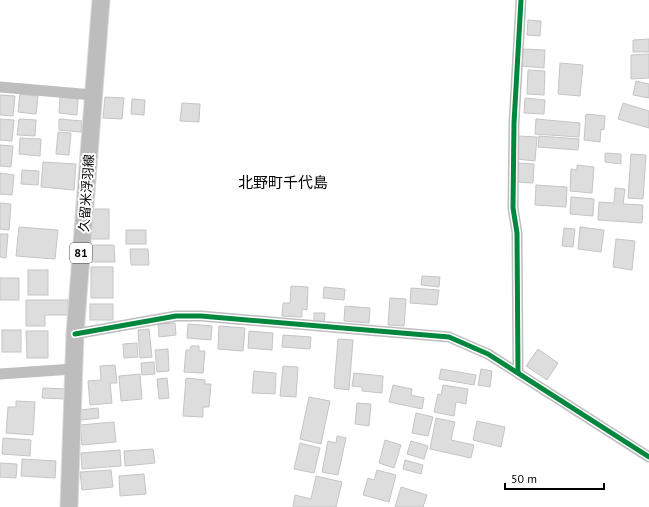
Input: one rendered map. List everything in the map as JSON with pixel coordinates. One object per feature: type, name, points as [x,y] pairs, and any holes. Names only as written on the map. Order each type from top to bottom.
[{"type":"main road","name":"久留米浮羽線","points":[[69,507],[75,334],[101,0]]},
{"type":"street","points":[[518,373],[518,232],[513,208],[514,123],[521,0]]},
{"type":"street","points":[[0,87],[93,94]]},
{"type":"street","points":[[75,334],[176,316],[201,316],[449,337],[488,354],[649,457]]},
{"type":"street","points":[[0,374],[73,369]]},
{"type":"building","points":[[528,20],[541,21],[540,36],[527,35]]},
{"type":"building","points":[[649,39],[649,52],[633,52],[633,40]]},
{"type":"building","points":[[523,49],[545,50],[544,68],[522,66]]},
{"type":"building","points":[[649,54],[649,78],[631,79],[631,55]]},
{"type":"building","points":[[560,63],[583,65],[580,96],[558,94]]},
{"type":"building","points":[[528,70],[545,71],[544,95],[527,94]]},
{"type":"building","points":[[636,81],[649,84],[649,98],[633,95]]},
{"type":"building","points":[[20,94],[38,96],[36,114],[18,112]]},
{"type":"building","points":[[0,95],[15,96],[13,116],[0,115]]},
{"type":"building","points":[[60,97],[78,99],[77,115],[59,113]]},
{"type":"building","points":[[105,97],[124,98],[122,119],[103,118]]},
{"type":"building","points":[[525,98],[545,100],[544,114],[524,113]]},
{"type":"building","points":[[132,99],[145,100],[144,115],[131,114]]},
{"type":"building","points":[[182,103],[200,104],[199,122],[180,121]]},
{"type":"building","points":[[623,103],[649,111],[649,128],[618,119]]},
{"type":"building","points":[[586,114],[605,116],[604,130],[601,129],[600,142],[584,140]]},
{"type":"building","points":[[0,119],[14,120],[12,141],[0,140]]},
{"type":"building","points":[[19,119],[36,120],[35,136],[17,135]]},
{"type":"building","points":[[59,119],[82,121],[81,132],[59,130]]},
{"type":"building","points":[[536,119],[580,123],[579,137],[535,134]]},
{"type":"building","points":[[58,132],[71,133],[69,155],[56,154]]},
{"type":"building","points":[[518,136],[537,137],[535,161],[517,159]]},
{"type":"building","points":[[539,136],[579,139],[578,150],[538,147]]},
{"type":"building","points":[[20,138],[41,139],[40,156],[19,154]]},
{"type":"building","points":[[0,145],[13,146],[11,167],[0,166]]},
{"type":"building","points":[[605,153],[621,154],[621,164],[605,162]]},
{"type":"building","points":[[631,154],[646,155],[643,199],[628,198]]},
{"type":"building","points":[[43,162],[76,164],[74,190],[41,187]]},
{"type":"building","points":[[517,163],[534,164],[533,183],[516,182]]},
{"type":"building","points":[[577,165],[594,167],[592,193],[570,191],[571,169],[577,170]]},
{"type":"building","points":[[22,170],[39,171],[38,185],[21,184]]},
{"type":"building","points":[[0,173],[14,175],[12,195],[0,194]]},
{"type":"building","points":[[536,185],[567,187],[566,207],[535,205]]},
{"type":"building","points":[[615,188],[625,189],[623,204],[643,205],[642,223],[598,220],[599,202],[614,203]]},
{"type":"building","points":[[571,197],[594,199],[593,216],[570,214]]},
{"type":"building","points":[[0,203],[11,204],[9,230],[0,229]]},
{"type":"building","points":[[90,209],[109,209],[109,239],[90,239]]},
{"type":"building","points":[[19,227],[58,230],[55,259],[16,256]]},
{"type":"building","points":[[580,227],[604,230],[601,252],[578,249]]},
{"type":"building","points":[[564,228],[575,229],[573,247],[562,246]]},
{"type":"building","points":[[126,230],[146,230],[146,244],[126,244]]},
{"type":"building","points":[[0,234],[8,234],[6,258],[0,257]]},
{"type":"building","points":[[616,239],[635,241],[632,270],[613,267]]},
{"type":"building","points":[[91,245],[114,245],[115,262],[91,262]]},
{"type":"building","points":[[130,249],[148,249],[149,265],[131,265]]},
{"type":"building","points":[[91,267],[113,267],[113,298],[91,298]]},
{"type":"building","points":[[28,270],[48,270],[48,295],[28,295]]},
{"type":"building","points":[[422,276],[440,277],[439,287],[421,285]]},
{"type":"building","points":[[0,278],[19,278],[19,300],[0,300]]},
{"type":"building","points":[[291,286],[308,287],[307,310],[302,309],[302,317],[282,316],[283,303],[290,303]]},
{"type":"building","points":[[324,287],[345,289],[344,300],[323,298]]},
{"type":"building","points":[[411,288],[439,290],[437,305],[410,303]]},
{"type":"building","points":[[390,298],[406,299],[404,326],[388,325]]},
{"type":"building","points":[[26,300],[68,300],[68,315],[45,315],[45,326],[26,326]]},
{"type":"building","points":[[90,304],[113,304],[113,320],[90,320]]},
{"type":"building","points":[[345,306],[370,308],[369,323],[344,321]]},
{"type":"building","points":[[314,313],[325,313],[324,324],[314,323]]},
{"type":"building","points":[[175,323],[176,335],[159,337],[158,324]]},
{"type":"building","points":[[188,324],[212,326],[211,340],[187,338]]},
{"type":"building","points":[[219,326],[245,328],[243,351],[218,349]]},
{"type":"building","points":[[149,329],[152,357],[140,358],[138,330]]},
{"type":"building","points":[[2,330],[21,330],[21,352],[2,352]]},
{"type":"building","points":[[26,331],[48,331],[48,358],[27,358]]},
{"type":"building","points":[[249,331],[273,333],[272,350],[248,348]]},
{"type":"building","points":[[283,335],[311,337],[310,349],[282,347]]},
{"type":"building","points":[[338,339],[353,340],[349,390],[334,388]]},
{"type":"building","points":[[137,343],[138,357],[124,358],[123,344]]},
{"type":"building","points":[[191,346],[199,346],[199,351],[205,351],[203,373],[184,372],[186,350],[190,350]]},
{"type":"building","points":[[168,349],[169,371],[157,372],[155,350]]},
{"type":"building","points":[[538,349],[558,363],[547,380],[526,366]]},
{"type":"building","points":[[154,362],[155,374],[142,375],[141,363]]},
{"type":"building","points":[[115,365],[117,383],[110,383],[112,403],[90,405],[88,381],[101,380],[100,366]]},
{"type":"building","points":[[283,366],[298,367],[296,397],[280,396]]},
{"type":"building","points":[[441,369],[476,375],[474,385],[439,379]]},
{"type":"building","points":[[481,369],[492,371],[490,387],[478,385]]},
{"type":"building","points":[[254,371],[276,373],[275,394],[252,393]]},
{"type":"building","points":[[354,373],[383,376],[382,393],[362,391],[362,387],[352,386]]},
{"type":"building","points":[[140,374],[142,399],[121,401],[119,376]]},
{"type":"building","points":[[167,378],[169,398],[159,399],[157,379]]},
{"type":"building","points":[[186,378],[205,380],[205,384],[211,384],[209,407],[203,407],[203,417],[183,416]]},
{"type":"building","points":[[393,385],[412,389],[411,395],[424,398],[422,409],[389,402]]},
{"type":"building","points":[[443,385],[468,389],[466,404],[456,402],[454,416],[434,412],[438,394],[441,395]]},
{"type":"building","points":[[43,388],[66,389],[66,399],[42,398]]},
{"type":"building","points":[[309,397],[330,401],[321,444],[300,439]]},
{"type":"building","points":[[16,401],[35,402],[33,435],[6,433],[8,407],[16,407]]},
{"type":"building","points":[[357,403],[371,404],[369,426],[355,424]]},
{"type":"building","points":[[98,408],[99,418],[81,420],[80,410]]},
{"type":"building","points":[[416,413],[433,417],[428,436],[412,433]]},
{"type":"building","points":[[436,418],[455,422],[451,440],[474,445],[471,458],[430,449]]},
{"type":"building","points":[[477,421],[505,427],[501,447],[473,440]]},
{"type":"building","points":[[114,422],[116,442],[82,445],[80,425]]},
{"type":"building","points":[[337,436],[346,438],[338,475],[322,472],[328,441],[336,443]]},
{"type":"building","points":[[3,438],[31,440],[30,456],[2,454]]},
{"type":"building","points":[[385,440],[401,445],[394,468],[379,463]]},
{"type":"building","points":[[411,441],[428,446],[424,459],[407,454]]},
{"type":"building","points":[[300,443],[320,448],[314,473],[294,469]]},
{"type":"building","points":[[153,449],[155,463],[125,466],[124,451]]},
{"type":"building","points":[[120,450],[121,466],[82,469],[81,453]]},
{"type":"building","points":[[22,459],[56,461],[55,478],[21,476]]},
{"type":"building","points":[[405,460],[423,465],[421,474],[403,469]]},
{"type":"building","points":[[0,463],[17,464],[16,478],[0,477]]},
{"type":"building","points":[[111,470],[113,487],[82,490],[80,472]]},
{"type":"building","points":[[377,470],[396,475],[389,502],[363,495],[368,478],[374,480]]},
{"type":"building","points":[[144,474],[146,494],[120,496],[119,476]]},
{"type":"building","points":[[316,476],[342,482],[336,507],[293,507],[295,495],[311,499]]},
{"type":"building","points":[[401,487],[427,495],[423,507],[395,507]]},
{"type":"cycle path","points":[[518,373],[517,233],[513,208],[514,123],[521,0]]},
{"type":"cycle path","points":[[75,334],[176,316],[201,316],[449,337],[488,354],[649,457]]},
{"type":"district","name":"北野町千代島","points":[[283,183]]}]
